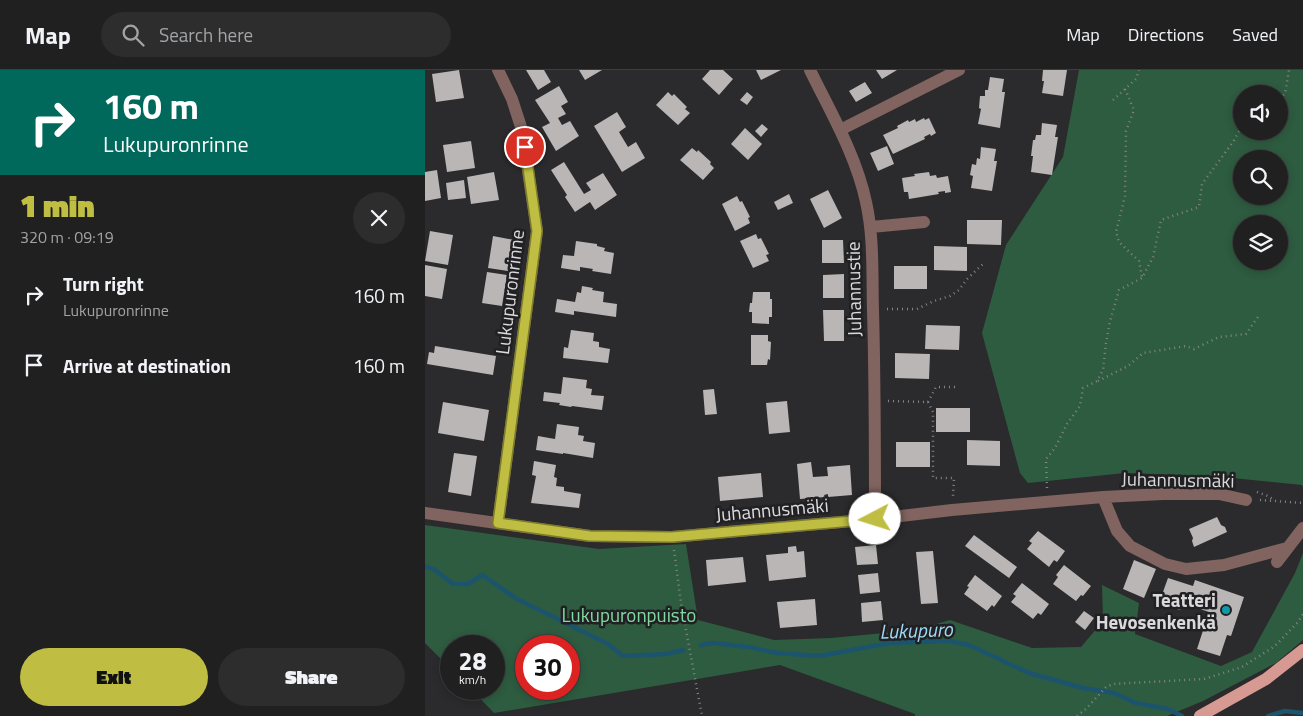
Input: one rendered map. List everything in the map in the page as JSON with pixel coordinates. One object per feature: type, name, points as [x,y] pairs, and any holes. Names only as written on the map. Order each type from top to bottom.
[{"type":"main road","points":[[1200,716],[1266,679],[1303,650]]},
{"type":"street","name":"Lukupuronrinne","points":[[498,70],[512,99],[523,130],[537,231],[498,523]]},
{"type":"street","name":"Juhannustie","points":[[810,70],[857,169],[871,227],[875,519]]},
{"type":"street","points":[[840,130],[959,70]]},
{"type":"street","points":[[871,227],[924,222]]},
{"type":"street","name":"Juhannusmäki","points":[[425,513],[590,536],[672,537],[1103,497],[1219,494],[1246,500]]},
{"type":"street","points":[[1103,497],[1117,531],[1131,546],[1165,564],[1186,569],[1224,565],[1287,548]]},
{"type":"street","points":[[1277,562],[1303,528]]},
{"type":"path","points":[[1113,100],[1136,79],[1139,70]]},
{"type":"path","points":[[1286,85],[1289,70]]},
{"type":"path","points":[[1125,89],[1134,110],[1126,131],[1125,196],[1116,232],[1119,242],[1139,261],[1143,278]]},
{"type":"path","points":[[1097,382],[1103,370],[1109,328],[1119,290],[1143,278],[1153,257],[1161,220],[1199,207],[1202,184],[1234,140]]},
{"type":"path","points":[[873,309],[917,309],[950,296],[959,290],[967,279],[985,263]]},
{"type":"path","points":[[1048,494],[1046,459],[1055,448],[1079,406],[1083,388],[1128,366],[1143,353],[1186,346],[1194,349],[1219,338],[1246,334],[1260,314]]},
{"type":"path","points":[[928,402],[936,387],[958,387]]},
{"type":"path","points":[[874,401],[928,402]]},
{"type":"path","points":[[928,402],[933,412],[933,478],[954,478],[952,510]]},
{"type":"path","name":"Juhannusmäki","points":[[1246,500],[1303,503]]},
{"type":"path","points":[[672,537],[681,603],[702,716]]},
{"type":"path","points":[[1077,716],[1107,687],[1113,684],[1204,679],[1242,667],[1275,646],[1298,622],[1303,614]]},
{"type":"green space","points":[[1079,70],[1303,70],[1303,487],[1302,485],[1213,476],[1125,473],[1028,483],[1020,473],[982,333],[1006,245],[1063,157]]},
{"type":"green space","name":"Lukupuronpuisto","points":[[425,525],[599,549],[686,544],[698,620],[774,640],[831,638],[916,630],[950,620],[1032,648],[1081,647],[1103,621],[1102,585],[1139,603],[1135,634],[1221,666],[1252,652],[1295,573],[1303,553],[1303,640],[1276,663],[1203,701],[1167,716],[915,716],[915,714],[780,665],[580,699],[580,635],[515,635],[515,700],[571,700],[494,713],[482,700],[505,700],[505,635],[440,635],[440,658],[425,643]]},
{"type":"building","points":[[459,70],[464,98],[436,102],[432,74]]},
{"type":"building","points":[[526,70],[544,70],[551,82],[538,90]]},
{"type":"building","points":[[579,70],[602,70],[585,80]]},
{"type":"building","points":[[710,70],[723,70],[733,79],[719,95],[702,79]]},
{"type":"building","points":[[756,70],[781,70],[761,80]]},
{"type":"building","points":[[876,70],[897,70],[882,79]]},
{"type":"building","points":[[1043,70],[1067,70],[1063,96],[1042,93]]},
{"type":"building","points":[[990,77],[1004,79],[1002,92],[1005,92],[1000,128],[978,124],[981,109],[979,108],[980,96],[985,96],[985,90],[988,90]]},
{"type":"building","points":[[865,82],[872,93],[856,102],[849,91]]},
{"type":"building","points":[[559,86],[568,102],[561,106],[566,114],[558,118],[562,125],[570,121],[579,136],[556,151],[542,127],[550,123],[535,100]]},
{"type":"building","points":[[668,92],[672,96],[674,94],[687,107],[685,109],[690,113],[678,125],[656,105]]},
{"type":"building","points":[[747,92],[753,97],[747,105],[740,100]]},
{"type":"building","points":[[617,112],[626,127],[619,132],[628,147],[636,142],[645,158],[622,172],[594,126]]},
{"type":"building","points":[[924,118],[925,120],[929,118],[936,133],[931,136],[930,134],[924,137],[925,139],[893,154],[883,135],[898,128],[897,126],[908,120],[909,122],[915,119],[916,122]]},
{"type":"building","points":[[1042,123],[1057,125],[1055,137],[1058,137],[1052,175],[1031,172],[1033,140],[1035,140],[1036,135],[1041,135]]},
{"type":"building","points":[[762,124],[768,129],[761,137],[755,131]]},
{"type":"building","points":[[745,128],[762,144],[748,160],[731,144]]},
{"type":"building","points":[[471,141],[475,168],[447,172],[443,145]]},
{"type":"building","points":[[887,146],[894,164],[878,171],[870,153]]},
{"type":"building","points":[[981,147],[996,149],[994,161],[997,161],[992,191],[971,188],[973,176],[970,175],[972,164],[976,165],[977,158],[980,159]]},
{"type":"building","points":[[692,148],[697,152],[698,150],[711,162],[710,164],[714,168],[703,180],[680,160]]},
{"type":"building","points":[[564,162],[584,194],[591,190],[586,183],[603,173],[617,195],[595,210],[590,202],[575,212],[551,170]]},
{"type":"building","points":[[437,170],[441,198],[425,201],[425,172]]},
{"type":"building","points":[[494,172],[499,200],[471,204],[467,177]]},
{"type":"building","points":[[929,172],[930,176],[936,175],[937,178],[948,176],[951,192],[938,192],[939,194],[909,199],[908,192],[904,192],[902,178]]},
{"type":"building","points":[[464,180],[466,198],[448,200],[446,183]]},
{"type":"building","points":[[828,190],[842,218],[824,228],[810,199]]},
{"type":"building","points":[[789,194],[793,203],[778,210],[774,202]]},
{"type":"building","points":[[737,196],[740,202],[742,201],[750,217],[748,218],[750,223],[735,231],[722,204]]},
{"type":"building","points":[[967,220],[1002,220],[1001,245],[967,244]]},
{"type":"building","points":[[430,231],[453,235],[448,265],[425,261]]},
{"type":"building","points":[[756,234],[758,239],[761,238],[769,254],[766,255],[769,261],[753,268],[740,241]]},
{"type":"building","points":[[493,236],[514,240],[508,271],[488,268]]},
{"type":"building","points":[[822,240],[843,240],[844,263],[822,263]]},
{"type":"building","points":[[576,241],[597,244],[597,246],[605,248],[604,251],[614,253],[611,274],[580,267],[580,271],[561,268],[563,255],[574,256]]},
{"type":"building","points":[[934,246],[967,247],[967,271],[934,270]]},
{"type":"building","points":[[425,265],[447,269],[442,299],[425,296]]},
{"type":"building","points":[[894,266],[927,266],[927,289],[894,289]]},
{"type":"building","points":[[487,272],[507,275],[502,306],[482,303]]},
{"type":"building","points":[[844,274],[844,298],[823,298],[823,275]]},
{"type":"building","points":[[582,286],[604,292],[603,302],[617,304],[616,317],[574,311],[574,315],[555,312],[557,299],[575,302],[577,292],[581,293]]},
{"type":"building","points":[[753,292],[770,292],[772,317],[769,317],[769,324],[752,323],[752,312],[749,312]]},
{"type":"building","points":[[823,310],[844,310],[844,341],[824,341]]},
{"type":"building","points":[[926,325],[960,326],[959,350],[925,349]]},
{"type":"building","points":[[571,330],[594,333],[593,341],[599,342],[599,347],[610,349],[608,363],[563,358],[564,347],[568,348]]},
{"type":"building","points":[[751,335],[768,335],[768,341],[771,342],[770,360],[768,359],[767,365],[751,365]]},
{"type":"building","points":[[435,346],[496,356],[493,375],[427,364],[429,352],[434,353]]},
{"type":"building","points":[[895,353],[930,354],[929,379],[895,378]]},
{"type":"building","points":[[563,377],[587,380],[586,388],[592,389],[591,395],[604,396],[602,410],[571,407],[559,405],[560,403],[543,401],[544,392],[561,394]]},
{"type":"building","points":[[714,389],[717,414],[705,415],[703,390]]},
{"type":"building","points":[[787,401],[790,432],[769,434],[766,403]]},
{"type":"building","points":[[443,402],[489,410],[484,441],[438,433]]},
{"type":"building","points":[[936,408],[970,408],[970,432],[936,432]]},
{"type":"building","points":[[557,424],[579,427],[578,435],[584,436],[583,441],[595,443],[593,458],[536,450],[538,436],[555,439]]},
{"type":"building","points":[[967,440],[1000,441],[1000,466],[967,465]]},
{"type":"building","points":[[896,442],[930,442],[930,467],[896,467]]},
{"type":"building","points":[[454,453],[477,456],[471,496],[448,492]]},
{"type":"building","points":[[534,461],[556,465],[554,477],[557,478],[556,486],[564,487],[564,491],[581,494],[579,508],[531,503],[536,476],[532,475]]},
{"type":"building","points":[[811,462],[813,477],[828,476],[827,467],[850,465],[852,495],[828,497],[828,494],[824,495],[825,497],[800,499],[797,464]]},
{"type":"building","points":[[761,473],[763,497],[720,501],[718,477]]},
{"type":"building","points":[[1217,517],[1227,532],[1194,547],[1189,529]]},
{"type":"building","points":[[1038,531],[1065,551],[1057,562],[1054,560],[1049,567],[1027,549],[1032,543],[1029,541]]},
{"type":"building","points":[[974,535],[1017,567],[1009,578],[965,546]]},
{"type":"building","points":[[876,545],[878,564],[857,565],[855,547]]},
{"type":"building","points":[[796,546],[797,552],[804,551],[806,577],[769,581],[766,555],[788,553],[788,547]]},
{"type":"building","points":[[933,551],[938,603],[921,604],[916,552]]},
{"type":"building","points":[[743,557],[746,582],[708,586],[706,560]]},
{"type":"building","points":[[1134,560],[1156,569],[1144,598],[1123,589]]},
{"type":"building","points":[[1064,565],[1091,586],[1076,601],[1053,584],[1058,577],[1056,575]]},
{"type":"building","points":[[878,573],[880,592],[860,594],[858,575]]},
{"type":"building","points":[[975,575],[1002,596],[994,607],[992,605],[987,611],[964,594]]},
{"type":"building","points":[[1168,578],[1193,586],[1195,580],[1244,597],[1231,636],[1227,635],[1220,656],[1197,649],[1209,612],[1182,603],[1180,610],[1159,603]]},
{"type":"building","points":[[1022,583],[1049,604],[1041,615],[1038,613],[1033,619],[1011,602],[1016,596],[1013,594]]},
{"type":"building","points":[[815,599],[817,625],[780,628],[777,602]]},
{"type":"building","points":[[881,601],[883,620],[862,622],[861,603]]},
{"type":"building","points":[[1084,611],[1094,618],[1085,630],[1075,622]]},
{"type":"waterway","name":"Lukupuro","points":[[425,566],[435,570],[453,584],[468,584],[482,575],[517,599],[608,644],[623,656],[666,654],[683,650]]},
{"type":"waterway","name":"Lukupuro","points":[[701,645],[712,643],[749,647],[777,653],[819,656],[890,643],[949,641],[969,645],[1029,673],[1083,688],[1114,693],[1136,703],[1168,709],[1182,716]]},
{"type":"waterway","name":"Lukupuro","points":[[1268,716],[1285,711],[1303,713]]},
{"type":"place","name":"Teatteri Hevosenkenkä","points":[[1226,610]]},
{"type":"route","points":[[525,147],[537,231],[536,247],[498,523],[590,536],[672,537],[875,519]]}]
